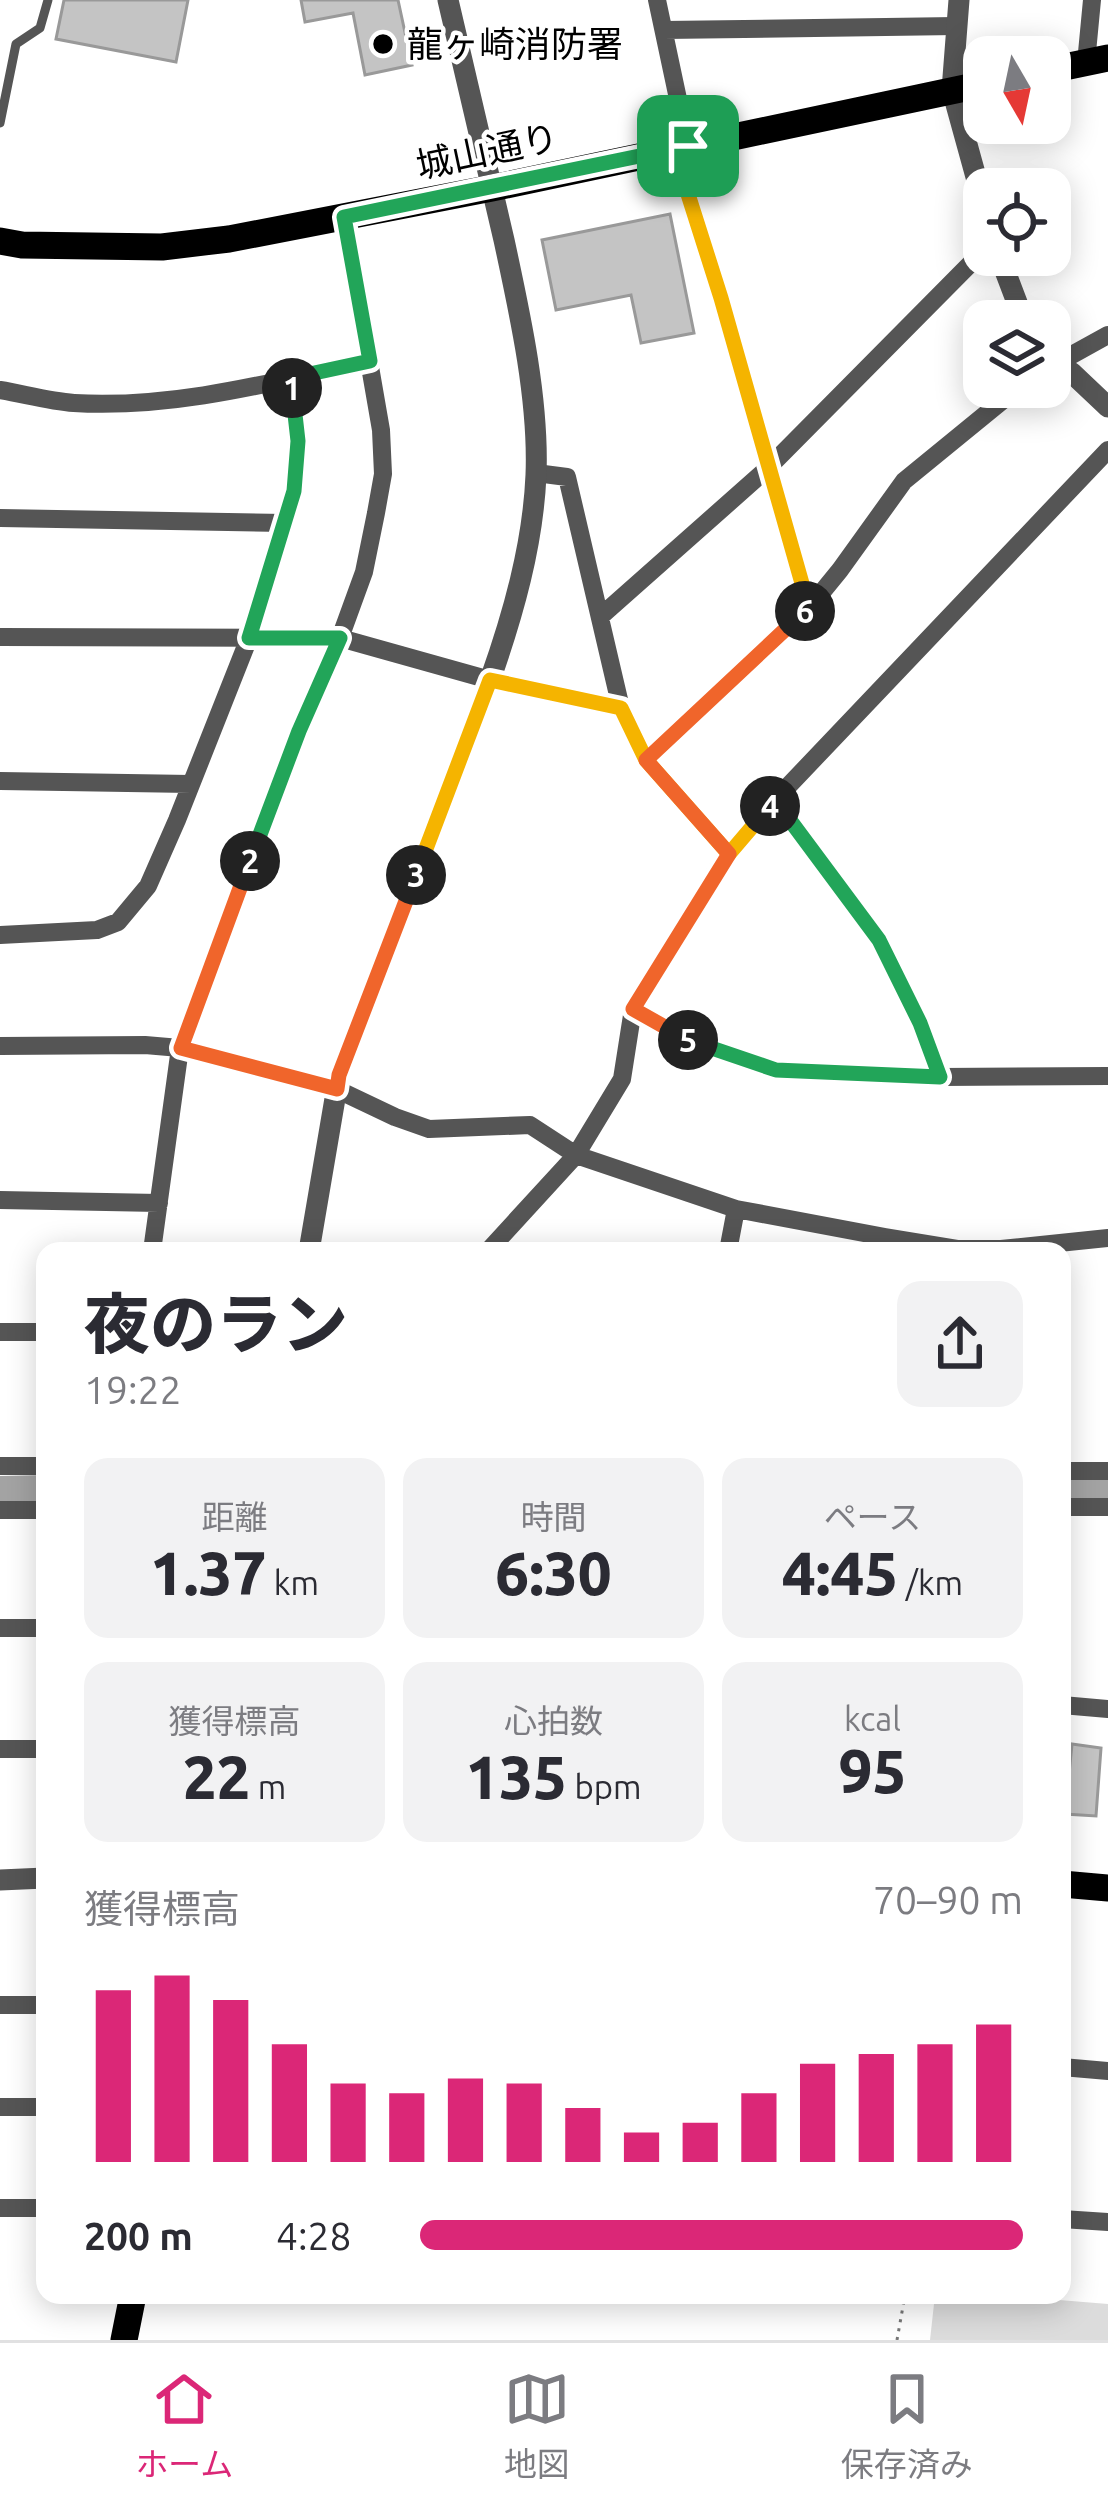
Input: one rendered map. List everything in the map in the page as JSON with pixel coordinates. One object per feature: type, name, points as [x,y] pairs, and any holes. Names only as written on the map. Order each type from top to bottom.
[{"type":"main road","name":"城山通り","points":[[0,242],[162,247],[229,239],[963,89]]},
{"type":"main road","points":[[1071,1885],[1108,1888]]},
{"type":"main road","points":[[124,2340],[131,2304]]},
{"type":"street","points":[[311,1242],[339,1075],[490,680],[530,534],[536,473],[522,322],[448,0]]},
{"type":"street","points":[[657,0],[688,146],[680,169],[809,608]]},
{"type":"street","points":[[959,0],[952,91],[973,168]]},
{"type":"street","points":[[1092,0],[1097,60]]},
{"type":"street","points":[[664,30],[956,26]]},
{"type":"street","points":[[153,1242],[181,1048],[299,731],[364,572],[383,473],[381,430],[344,217]]},
{"type":"street","points":[[602,616],[768,468],[963,271]]},
{"type":"street","points":[[1071,353],[1108,334]]},
{"type":"street","points":[[0,390],[70,403],[122,404],[370,361]]},
{"type":"street","points":[[1071,372],[1108,407]]},
{"type":"street","points":[[0,935],[97,930],[118,922],[148,886],[249,638],[285,523],[294,491],[298,441],[291,378]]},
{"type":"street","points":[[646,760],[809,608],[904,481],[993,408]]},
{"type":"street","points":[[496,1242],[575,1155],[622,1079],[633,1009],[729,854],[1108,450]]},
{"type":"street","points":[[536,473],[567,477],[621,708],[646,760],[729,854]]},
{"type":"street","points":[[0,518],[285,523]]},
{"type":"street","points":[[0,637],[340,638],[490,680],[621,708]]},
{"type":"street","points":[[0,781],[191,784]]},
{"type":"street","points":[[775,800],[879,940],[920,1023],[940,1077]]},
{"type":"street","points":[[633,1009],[694,1043],[776,1070],[940,1077],[1108,1076]]},
{"type":"street","points":[[0,1046],[181,1048],[337,1089],[394,1118],[429,1129],[530,1125],[575,1155],[736,1209],[918,1242]]},
{"type":"street","points":[[0,1200],[159,1203]]},
{"type":"street","points":[[730,1242],[736,1209]]},
{"type":"street","points":[[1069,1242],[1108,1238]]},
{"type":"street","points":[[0,1332],[36,1332]]},
{"type":"street","points":[[0,1466],[36,1466]]},
{"type":"street","points":[[1071,1471],[1108,1471]]},
{"type":"street","points":[[1071,1507],[1108,1507]]},
{"type":"street","points":[[0,1510],[36,1510]]},
{"type":"street","points":[[0,1628],[36,1628]]},
{"type":"street","points":[[1071,1706],[1108,1709]]},
{"type":"street","points":[[0,1749],[36,1749]]},
{"type":"street","points":[[0,1880],[36,1878]]},
{"type":"street","points":[[0,2005],[36,2005]]},
{"type":"street","points":[[1071,2068],[1108,2071]]},
{"type":"street","points":[[0,2107],[36,2107]]},
{"type":"street","points":[[0,2208],[36,2208]]},
{"type":"street","points":[[1071,2220],[1108,2222]]},
{"type":"lane","points":[[0,123],[16,44],[40,28],[48,0]]},
{"type":"lane","points":[[0,40],[16,44]]},
{"type":"path","points":[[897,2340],[903,2304]]},
{"type":"shaded area","points":[[934,2304],[1108,2304],[1108,2340],[930,2340]]},
{"type":"building","points":[[64,0],[188,0],[176,62],[56,39]]},
{"type":"building","name":"龍ヶ崎消防署","points":[[301,0],[398,0],[412,65],[365,75],[353,13],[305,22]]},
{"type":"building","points":[[670,214],[694,333],[641,343],[631,295],[556,310],[542,240]]},
{"type":"building","points":[[1072,1744],[1101,1748],[1096,1816],[1071,1814]]},
{"type":"waterway","points":[[1071,1491],[1108,1491]]},
{"type":"waterway","points":[[0,1494],[36,1493]]},
{"type":"place","name":"龍ヶ崎消防署","points":[[383,44]]},
{"type":"route","points":[[688,146],[344,217],[370,361],[291,378],[298,441],[294,491],[249,638],[340,638],[299,731],[181,1048],[337,1089],[490,680],[621,708],[646,760],[729,854],[775,800],[879,940],[920,1023],[940,1077],[776,1070],[694,1043],[633,1009],[729,854],[646,760],[809,608],[680,169],[688,146]]}]
